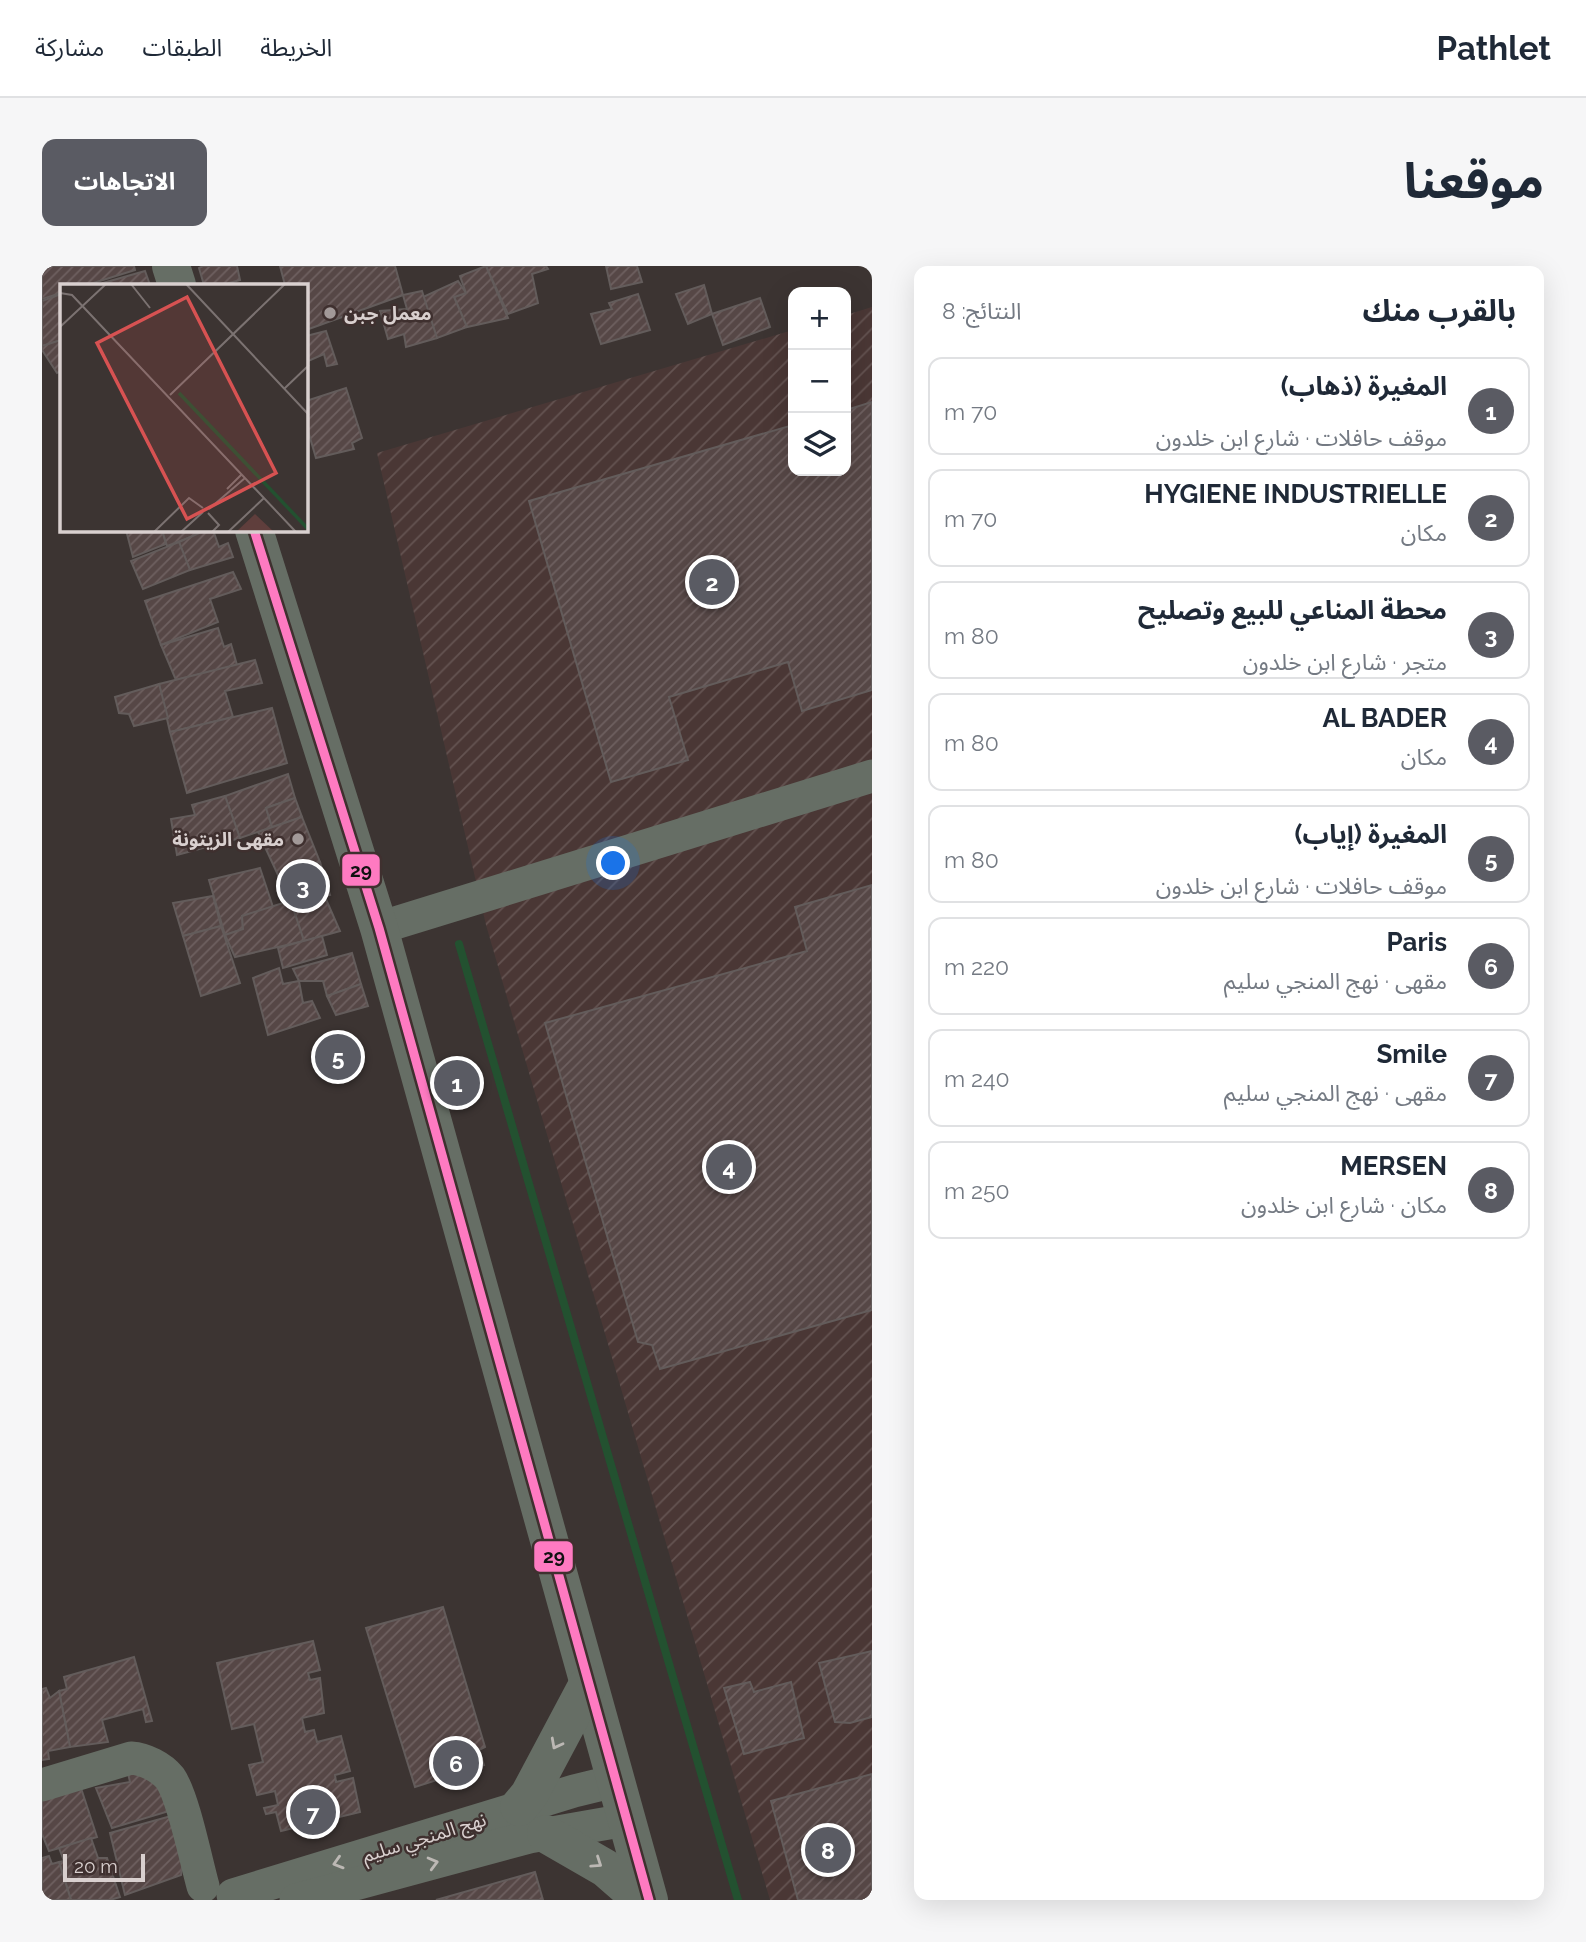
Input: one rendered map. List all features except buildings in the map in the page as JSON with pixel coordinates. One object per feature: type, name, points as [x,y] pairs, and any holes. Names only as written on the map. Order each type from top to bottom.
[{"type":"street","points":[[171,266],[177,284]]},
{"type":"street","points":[[255,532],[379,928],[649,1900]]},
{"type":"street","points":[[379,928],[872,776]]},
{"type":"street","points":[[519,1807],[529,1795],[588,1684]]},
{"type":"street","points":[[42,1785],[131,1758],[142,1759],[156,1767],[170,1778],[214,1895]]},
{"type":"street","name":"نهج المنجي سليم","points":[[214,1895],[615,1781]]},
{"type":"street","name":"نهج المنجي سليم","points":[[296,1900],[546,1834],[626,1820]]},
{"type":"street","points":[[546,1834],[605,1868],[642,1900]]},
{"type":"shaded area","points":[[872,307],[872,1900],[770,1900],[486,925],[377,453],[788,331],[788,476],[851,476],[851,313]]},
{"type":"waterway","points":[[459,944],[738,1900]]},
{"type":"transit line","name":"29","points":[[255,532],[379,928],[649,1900]]},
{"type":"place","name":"معمل جبن","points":[[330,313]]},
{"type":"place","name":"HYGIENE INDUSTRIELLE","points":[[712,582]]},
{"type":"place","name":"مقهى الزيتونة","points":[[298,839]]},
{"type":"place","name":"محطة المناعي للبيع وتصليح","points":[[303,886]]},
{"type":"place","name":"المغيرة (إياب)","points":[[338,1057]]},
{"type":"place","name":"المغيرة (ذهاب)","points":[[457,1083]]},
{"type":"place","name":"AL BADER","points":[[729,1167]]},
{"type":"place","name":"Paris","points":[[456,1763]]},
{"type":"place","name":"Smile","points":[[313,1812]]},
{"type":"place","name":"MERSEN","points":[[828,1850]]}]
